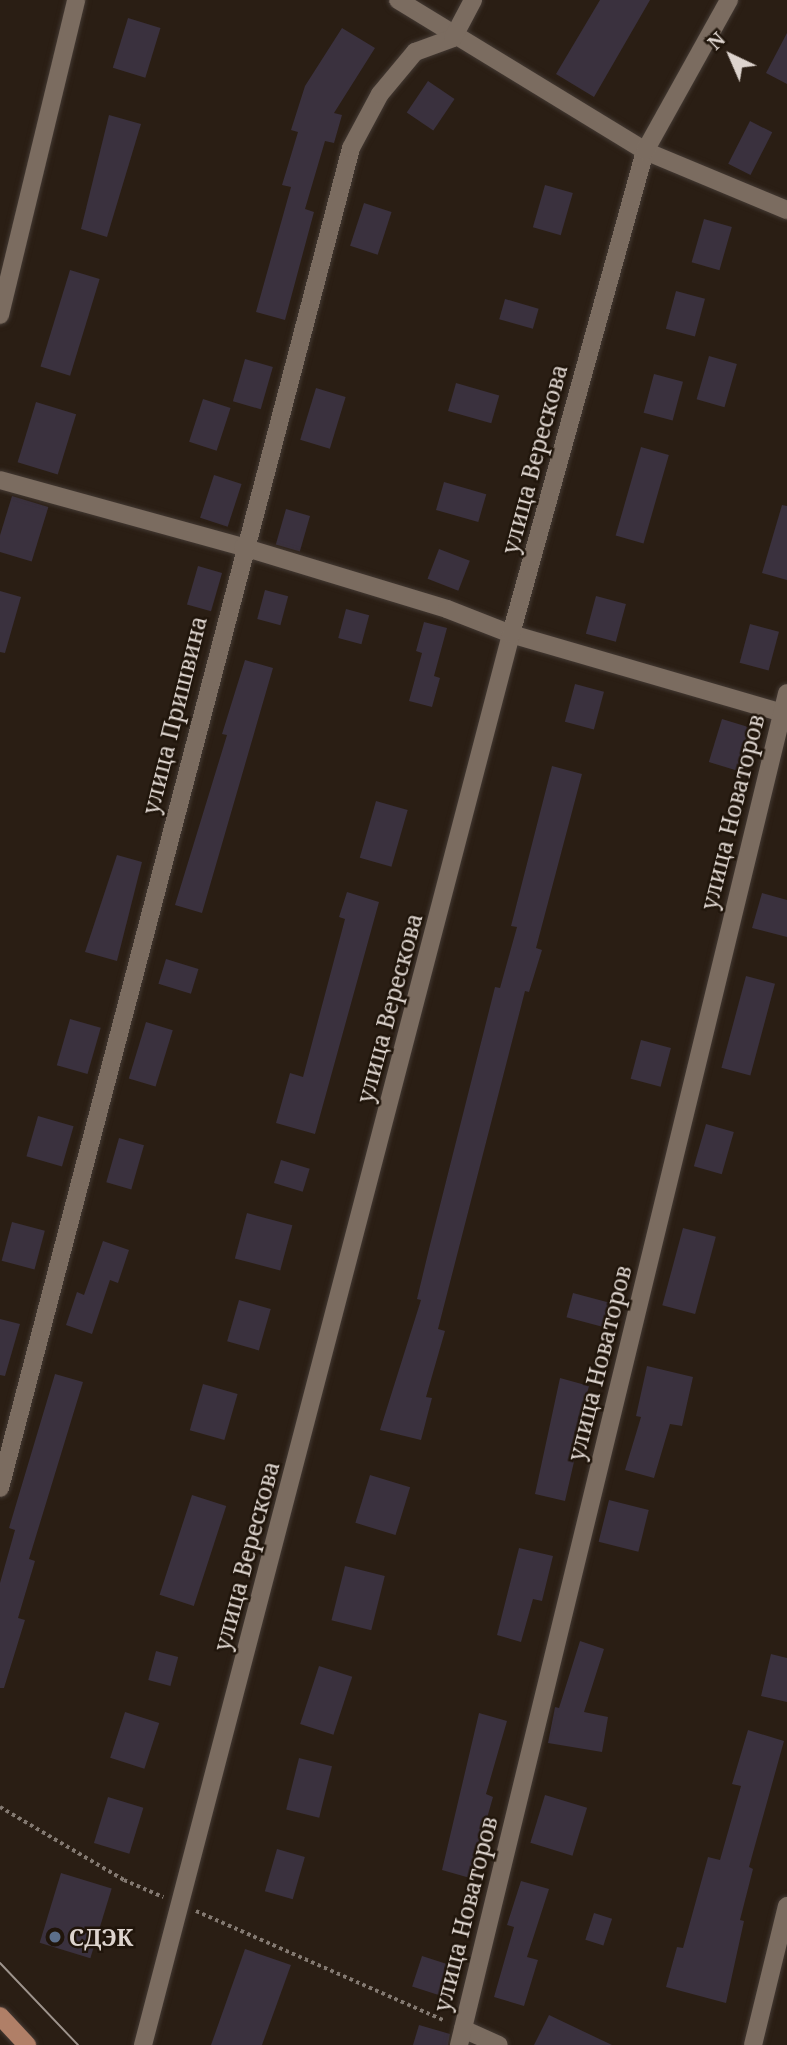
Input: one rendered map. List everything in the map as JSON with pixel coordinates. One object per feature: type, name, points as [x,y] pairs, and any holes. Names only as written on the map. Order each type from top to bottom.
[{"type":"main road","points":[[0,2016],[27,2045]]},
{"type":"street","points":[[0,315],[76,0]]},
{"type":"street","points":[[398,0],[453,37],[645,151],[787,210]]},
{"type":"street","points":[[453,37],[473,0]]},
{"type":"street","name":"улица Верескова","points":[[143,2045],[512,634],[645,151],[729,0]]},
{"type":"street","name":"улица Пришвина","points":[[0,1488],[243,547],[351,148],[380,94],[415,52],[453,37]]},
{"type":"street","points":[[0,480],[243,547],[447,609],[512,634],[784,713]]},
{"type":"street","name":"улица Новаторов","points":[[461,2037],[787,693]]},
{"type":"street","points":[[753,2045],[787,1906]]},
{"type":"street","points":[[461,2037],[499,2045]]},
{"type":"path","points":[[0,1807],[124,1880],[461,2037]]},
{"type":"building","points":[[600,0],[650,0],[594,97],[556,74]]},
{"type":"building","points":[[128,18],[161,28],[145,78],[113,68]]},
{"type":"building","points":[[342,28],[375,48],[334,113],[342,115],[334,143],[325,141],[305,209],[314,212],[285,320],[256,312],[291,187],[282,185],[298,132],[291,130],[305,86]]},
{"type":"building","points":[[787,33],[787,84],[766,73]]},
{"type":"building","points":[[428,81],[455,99],[433,130],[407,113]]},
{"type":"building","points":[[109,115],[141,124],[107,237],[81,229]]},
{"type":"building","points":[[750,121],[772,132],[750,175],[728,164]]},
{"type":"building","points":[[545,185],[573,193],[561,235],[533,227]]},
{"type":"building","points":[[364,203],[392,212],[378,255],[350,246]]},
{"type":"building","points":[[704,219],[732,227],[719,270],[692,262]]},
{"type":"building","points":[[70,270],[100,279],[70,376],[40,367]]},
{"type":"building","points":[[676,291],[705,299],[695,336],[666,329]]},
{"type":"building","points":[[505,299],[539,309],[533,329],[499,319]]},
{"type":"building","points":[[709,356],[737,364],[724,407],[697,399]]},
{"type":"building","points":[[245,359],[273,367],[261,409],[233,401]]},
{"type":"building","points":[[654,374],[683,382],[673,420],[644,413]]},
{"type":"building","points":[[456,383],[499,395],[491,423],[448,411]]},
{"type":"building","points":[[316,388],[346,397],[330,449],[300,440]]},
{"type":"building","points":[[203,399],[231,408],[217,451],[189,442]]},
{"type":"building","points":[[36,402],[76,414],[58,475],[18,462]]},
{"type":"building","points":[[641,447],[669,455],[644,543],[616,535]]},
{"type":"building","points":[[214,475],[242,484],[228,527],[200,518]]},
{"type":"building","points":[[444,482],[486,494],[478,522],[436,510]]},
{"type":"building","points":[[12,496],[48,507],[32,562],[0,552],[0,535]]},
{"type":"building","points":[[782,505],[787,506],[787,580],[762,573]]},
{"type":"building","points":[[286,509],[310,516],[300,551],[276,545]]},
{"type":"building","points":[[439,549],[470,561],[458,591],[428,579]]},
{"type":"building","points":[[198,566],[222,573],[211,611],[187,604]]},
{"type":"building","points":[[265,590],[288,596],[280,625],[257,619]]},
{"type":"building","points":[[0,591],[21,597],[5,653],[0,652]]},
{"type":"building","points":[[596,596],[626,604],[616,642],[586,634]]},
{"type":"building","points":[[346,609],[369,615],[361,644],[338,638]]},
{"type":"building","points":[[424,622],[447,628],[434,676],[440,678],[432,707],[409,701],[422,653],[416,651]]},
{"type":"building","points":[[750,624],[779,632],[769,670],[740,663]]},
{"type":"building","points":[[245,660],[273,668],[202,913],[175,905],[227,735],[222,734]]},
{"type":"building","points":[[575,684],[604,692],[594,729],[565,722]]},
{"type":"building","points":[[722,719],[751,728],[738,771],[709,762]]},
{"type":"building","points":[[552,766],[582,774],[536,948],[542,950],[529,992],[525,991],[438,1329],[445,1331],[426,1397],[432,1398],[421,1440],[380,1430],[421,1300],[417,1299],[429,1249],[495,987],[500,988],[517,927],[511,926]]},
{"type":"building","points":[[376,801],[408,810],[391,867],[360,858]]},
{"type":"building","points":[[117,855],[142,862],[117,961],[85,952]]},
{"type":"building","points":[[347,892],[379,902],[315,1134],[276,1123],[290,1073],[303,1077],[345,919],[339,917]]},
{"type":"building","points":[[762,893],[787,900],[787,937],[752,928]]},
{"type":"building","points":[[166,959],[199,969],[191,994],[158,984]]},
{"type":"building","points":[[746,976],[775,984],[750,1076],[721,1068]]},
{"type":"building","points":[[70,1019],[101,1028],[88,1074],[57,1065]]},
{"type":"building","points":[[146,1022],[173,1030],[156,1087],[129,1078]]},
{"type":"building","points":[[641,1040],[671,1048],[661,1087],[631,1079]]},
{"type":"building","points":[[38,1116],[74,1126],[62,1167],[26,1156]]},
{"type":"building","points":[[706,1124],[734,1132],[722,1174],[694,1166]]},
{"type":"building","points":[[119,1138],[144,1145],[131,1189],[106,1182]]},
{"type":"building","points":[[281,1160],[310,1169],[303,1192],[274,1183]]},
{"type":"building","points":[[247,1213],[292,1225],[280,1271],[235,1258]]},
{"type":"building","points":[[12,1222],[45,1231],[34,1269],[2,1261]]},
{"type":"building","points":[[683,1228],[716,1237],[695,1314],[662,1305]]},
{"type":"building","points":[[103,1241],[129,1250],[118,1283],[110,1280],[92,1334],[66,1325],[77,1292],[84,1295]]},
{"type":"building","points":[[573,1293],[610,1303],[603,1327],[567,1317]]},
{"type":"building","points":[[239,1300],[271,1309],[259,1350],[227,1341]]},
{"type":"building","points":[[0,1319],[20,1324],[5,1376],[0,1375]]},
{"type":"building","points":[[647,1366],[693,1377],[682,1426],[670,1424],[654,1478],[625,1470],[641,1417],[636,1416]]},
{"type":"building","points":[[55,1374],[83,1382],[29,1559],[35,1561],[18,1618],[25,1620],[4,1688],[0,1688],[0,1583],[15,1530],[9,1528]]},
{"type":"building","points":[[560,1378],[589,1386],[572,1452],[576,1453],[565,1501],[535,1494]]},
{"type":"building","points":[[203,1384],[238,1394],[224,1440],[190,1430]]},
{"type":"building","points":[[370,1475],[410,1487],[396,1535],[355,1523]]},
{"type":"building","points":[[192,1495],[226,1506],[194,1606],[160,1595]]},
{"type":"building","points":[[609,1500],[649,1510],[638,1552],[599,1542]]},
{"type":"building","points":[[519,1548],[553,1556],[542,1601],[533,1599],[521,1642],[497,1635]]},
{"type":"building","points":[[345,1566],[385,1576],[371,1630],[331,1620]]},
{"type":"building","points":[[580,1641],[604,1649],[584,1712],[608,1717],[602,1752],[548,1743],[555,1707],[559,1708]]},
{"type":"building","points":[[156,1651],[178,1657],[170,1686],[148,1680]]},
{"type":"building","points":[[771,1654],[787,1658],[787,1702],[761,1696]]},
{"type":"building","points":[[319,1666],[352,1677],[333,1735],[300,1724]]},
{"type":"building","points":[[125,1712],[159,1723],[144,1769],[110,1758]]},
{"type":"building","points":[[479,1713],[507,1721],[486,1794],[493,1797],[470,1878],[442,1870]]},
{"type":"building","points":[[748,1730],[784,1741],[749,1867],[753,1869],[740,1920],[744,1921],[726,2003],[666,1987],[677,1947],[683,1948],[708,1857],[720,1860],[741,1786],[732,1784]]},
{"type":"building","points":[[299,1758],[332,1766],[319,1818],[286,1809]]},
{"type":"building","points":[[545,1795],[587,1808],[572,1856],[530,1843]]},
{"type":"building","points":[[108,1797],[143,1808],[129,1854],[94,1843]]},
{"type":"building","points":[[277,1849],[305,1857],[293,1899],[265,1891]]},
{"type":"building","points":[[61,1873],[112,1888],[90,1958],[40,1943]]},
{"type":"building","points":[[521,1881],[549,1889],[527,1957],[538,1960],[524,2006],[494,1997],[514,1927],[507,1925]]},
{"type":"building","points":[[594,1913],[612,1919],[603,1946],[585,1940]]},
{"type":"building","points":[[245,1949],[291,1965],[262,2045],[211,2045]]},
{"type":"building","points":[[422,1956],[456,1967],[446,1998],[412,1986]]},
{"type":"building","points":[[549,2015],[612,2045],[534,2045]]},
{"type":"building","points":[[419,2025],[450,2034],[448,2045],[413,2045]]},
{"type":"tram line","points":[[0,1963],[78,2045]]},
{"type":"place","name":"СДЭК","points":[[55,1937]]}]
